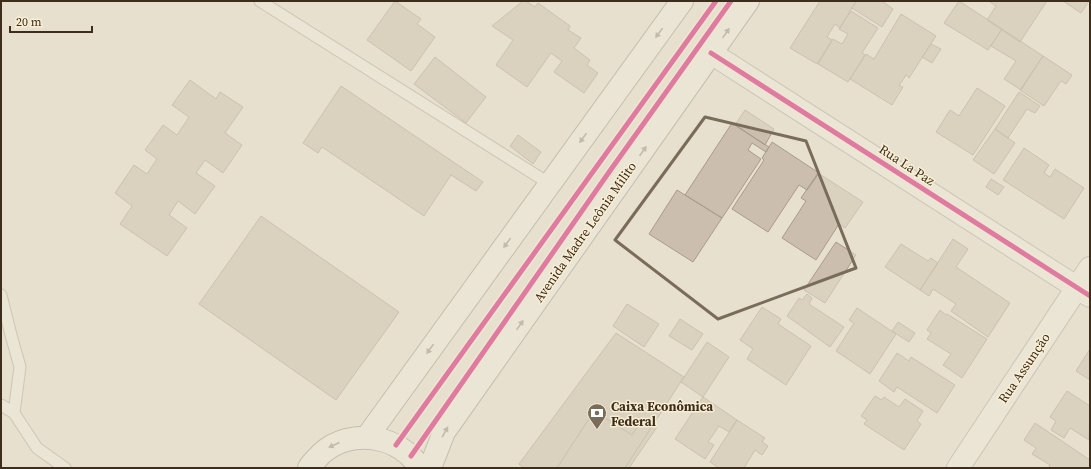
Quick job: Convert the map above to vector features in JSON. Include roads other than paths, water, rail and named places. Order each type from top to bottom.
[{"type":"main road","points":[[367,437],[682,1]]},
{"type":"main road","name":"Avenida Madre Leônia Milito","points":[[430,468],[444,432],[748,1]]},
{"type":"main road","name":"Rua La Paz","points":[[711,53],[1084,292]]},
{"type":"main road","name":"Rua Assunção","points":[[958,468],[1084,292],[1090,268]]},
{"type":"main road","points":[[309,468],[312,463],[327,449],[346,440],[367,437],[386,440],[403,449],[420,468]]},
{"type":"lane","points":[[260,1],[550,184]]},
{"type":"lane","points":[[1,295],[20,367],[14,413]]},
{"type":"lane","points":[[1,405],[14,413],[37,448],[65,468]]},
{"type":"place","name":"Caixa Econômica Federal","points":[[597,430]]}]
